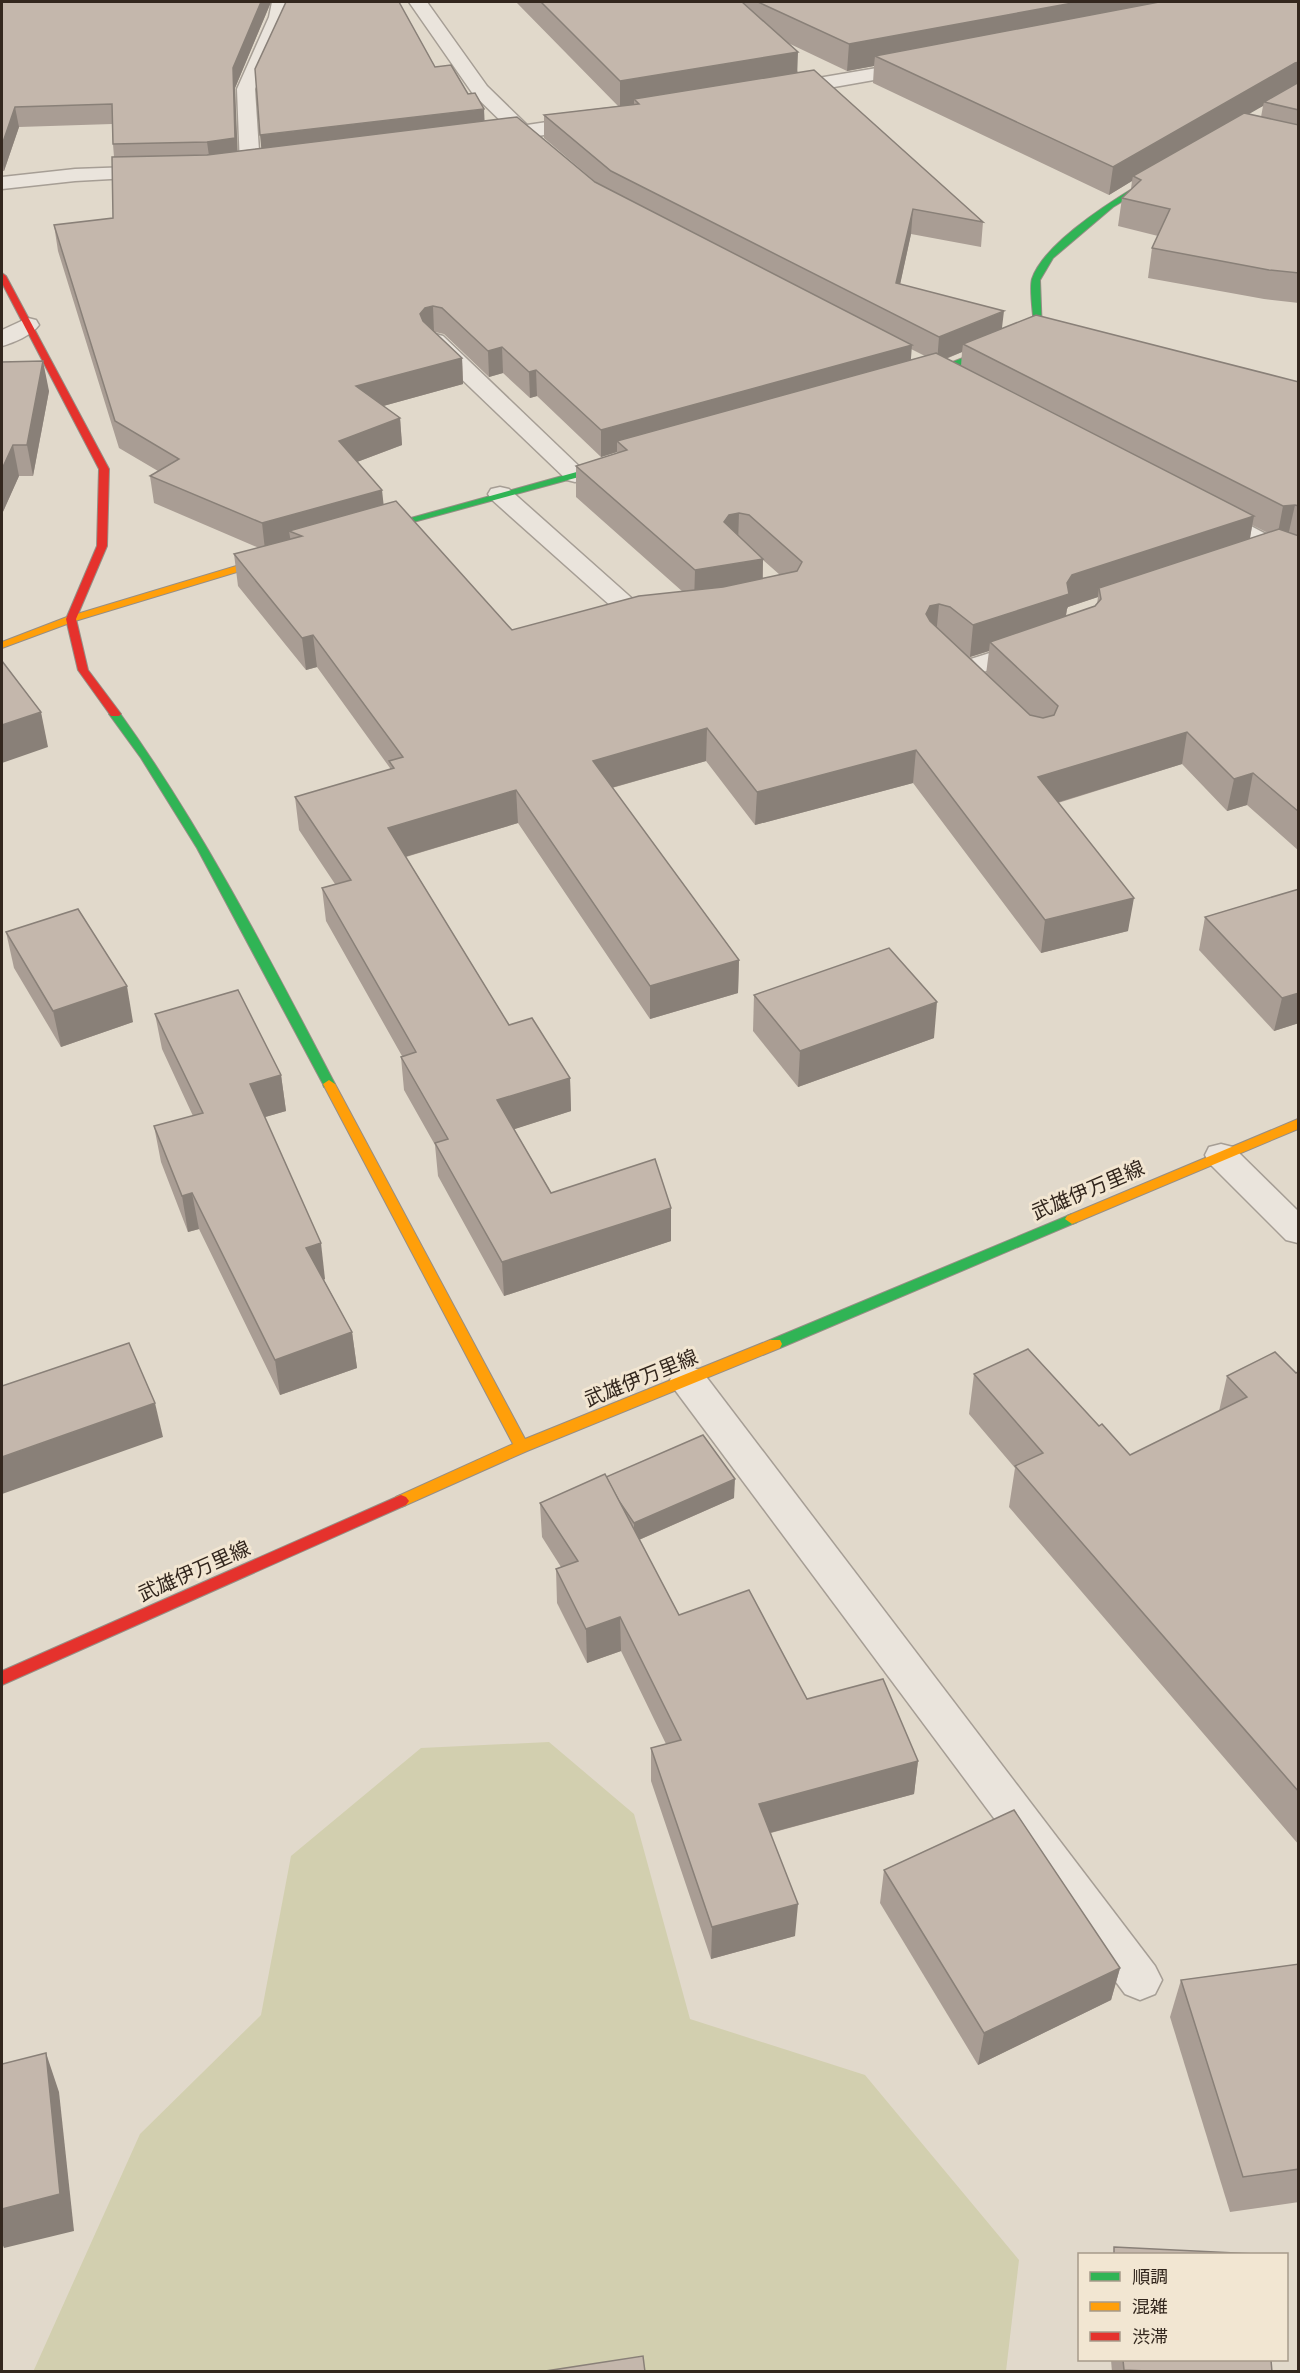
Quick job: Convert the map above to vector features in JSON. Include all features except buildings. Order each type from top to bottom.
[{"type":"street","points":[[272,163],[240,167],[246,88],[278,17],[281,2]]},
{"type":"street","points":[[418,2],[480,90],[522,133],[549,156]]},
{"type":"street","points":[[768,93],[930,64]]},
{"type":"street","points":[[476,139],[604,120]]},
{"type":"street","points":[[903,383],[948,379],[1039,331],[1036,280],[1049,257],[1110,205],[1178,165]]},
{"type":"street","points":[[2,183],[66,176],[177,172]]},
{"type":"street","points":[[2,276],[104,470],[102,546],[72,620],[83,670],[153,764],[191,825],[522,1447]]},
{"type":"street","points":[[2,339],[28,325]]},
{"type":"street","points":[[435,341],[575,475]]},
{"type":"street","points":[[906,357],[948,379]]},
{"type":"street","points":[[351,536],[632,459]]},
{"type":"street","points":[[500,494],[639,618],[687,613]]},
{"type":"street","points":[[1191,505],[1287,545],[1299,561]]},
{"type":"street","points":[[1243,560],[1287,545]]},
{"type":"street","points":[[2,645],[72,620],[293,552]]},
{"type":"street","points":[[988,693],[955,661],[1049,642]]},
{"type":"street","name":"武雄伊万里線","points":[[2,1678],[522,1447],[688,1380],[1299,1124]]},
{"type":"street","points":[[1221,1155],[1299,1231]]},
{"type":"street","points":[[688,1380],[1140,1980]]},
{"type":"shaded area","points":[[549,1742],[634,1814],[690,2019],[865,2075],[1019,2260],[1006,2371],[33,2372],[140,2134],[261,2015],[291,1856],[421,1748]]},
{"type":"traffic: fast","points":[[915,380],[1039,331],[1036,280],[1049,257],[1110,205],[1162,175]]},
{"type":"traffic: fast","points":[[369,531],[620,463]]},
{"type":"traffic: fast","points":[[115,714],[146,757],[203,848],[329,1084]]},
{"type":"traffic: fast","points":[[775,1344],[1072,1219]]},
{"type":"traffic: slow","points":[[2,645],[71,619],[279,556]]},
{"type":"traffic: slow","points":[[329,1084],[522,1447]]},
{"type":"traffic: slow","points":[[1072,1219],[1298,1124]]},
{"type":"traffic: slow","points":[[401,1501],[522,1447],[775,1344]]},
{"type":"traffic: jam","points":[[2,276],[104,469],[102,546],[71,619],[83,670],[115,714]]},
{"type":"traffic: jam","points":[[2,1678],[401,1501]]}]
